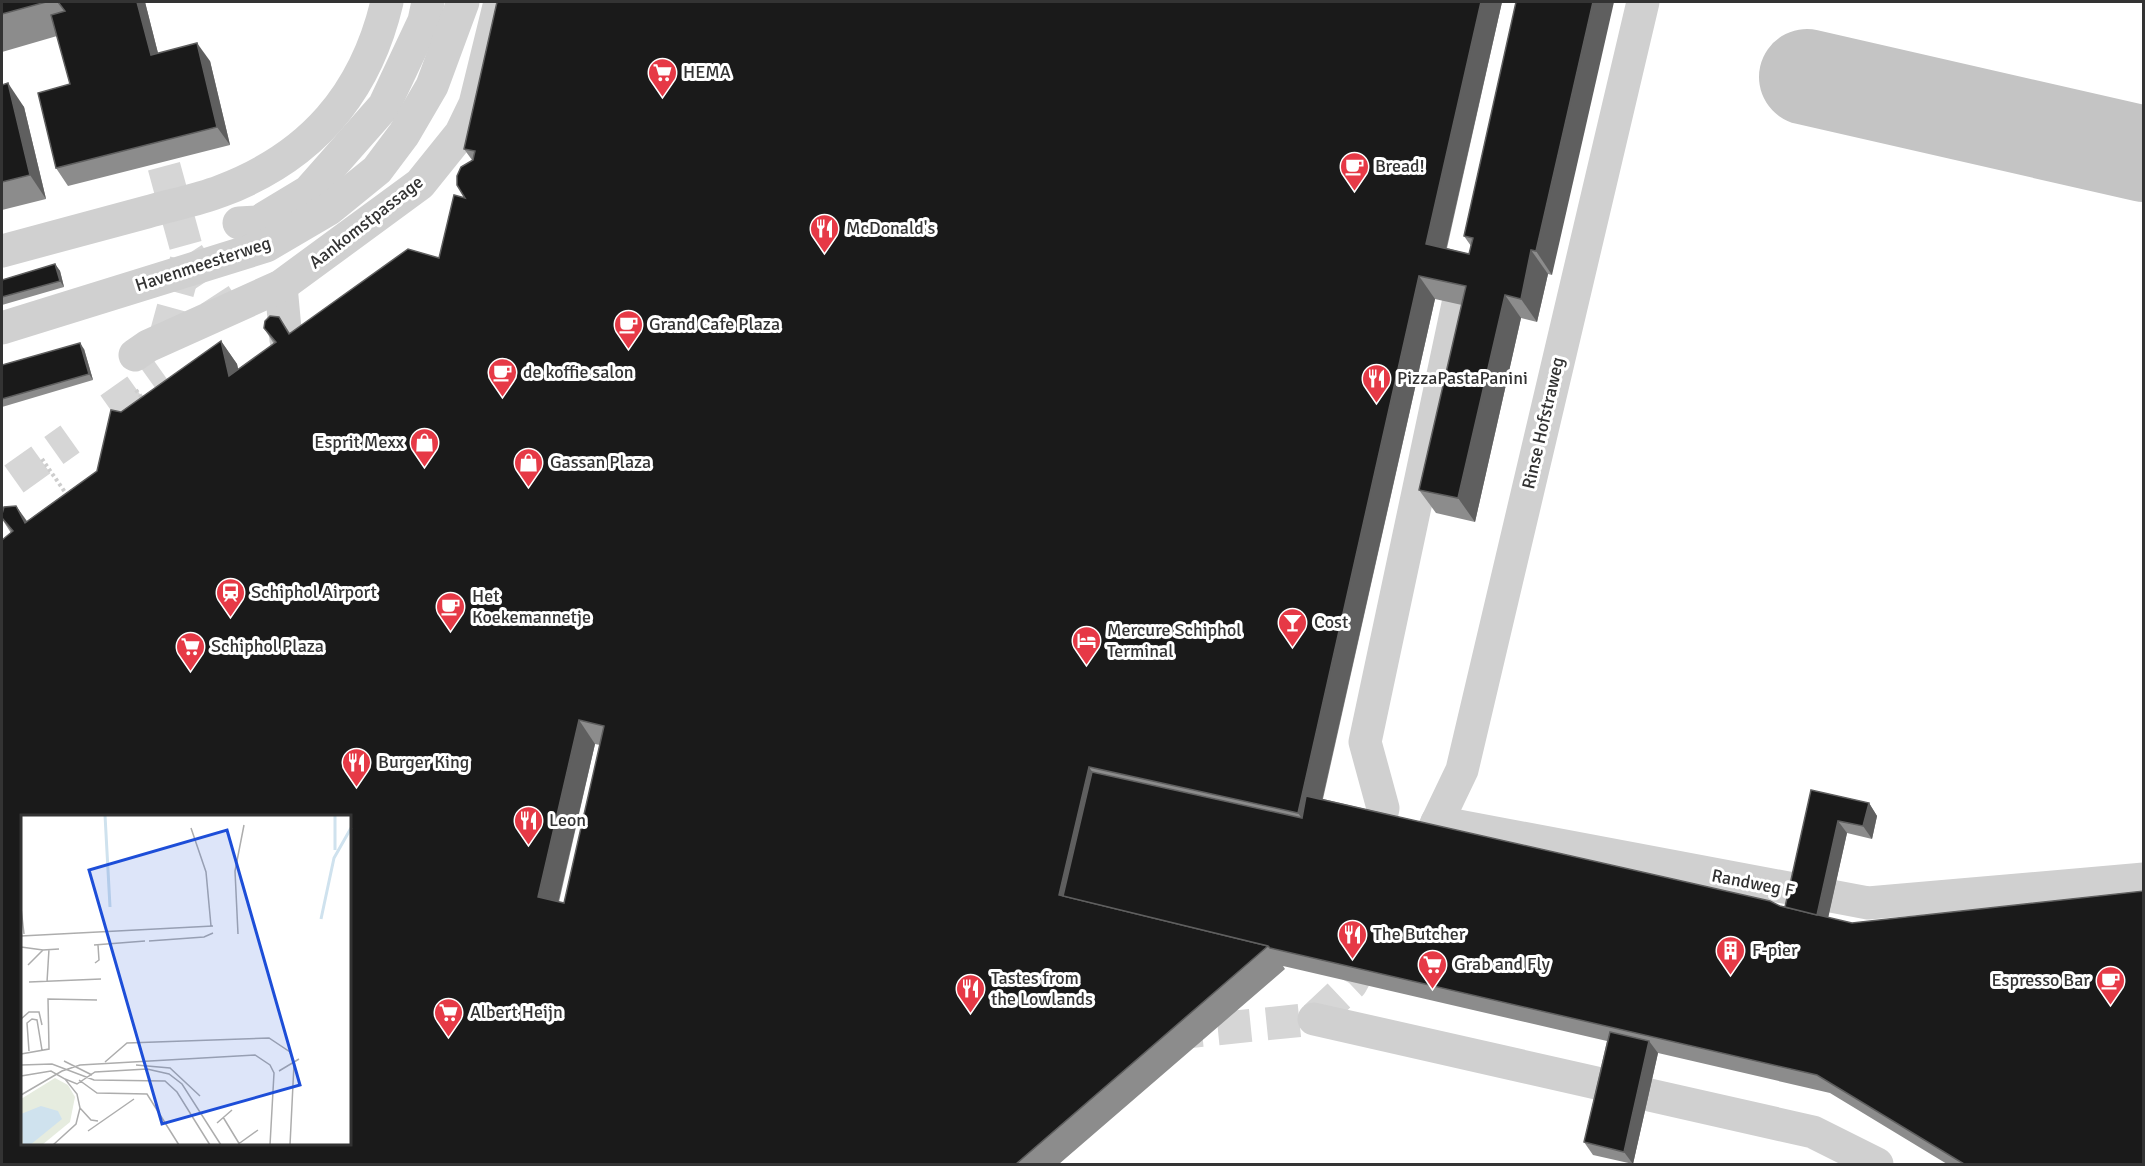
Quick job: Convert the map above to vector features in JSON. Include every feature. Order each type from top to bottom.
[{"type":"street","points":[[2,251],[219,192],[277,164],[305,145],[330,120],[348,96],[379,34],[387,2]]},
{"type":"street","points":[[239,223],[258,222],[309,191],[384,106],[424,21],[428,2]]},
{"type":"street","name":"Havenmeesterweg","points":[[2,328],[266,246],[329,209],[377,170],[404,134],[432,86],[463,2]]},
{"type":"street","name":"Aankomstpassage","points":[[135,355],[148,346],[281,286],[420,184],[449,173],[461,133],[475,104],[500,2]]},
{"type":"street","name":"Rinse Hofstraweg","points":[[1433,831],[1462,770],[1643,2]]},
{"type":"street","points":[[281,286],[286,340]]},
{"type":"street","points":[[1379,828],[1383,808],[1365,742],[1458,304]]},
{"type":"street","name":"Randweg F","points":[[1433,831],[1868,903],[2144,879]]},
{"type":"street","points":[[1314,1019],[1813,1132],[1877,1164]]},
{"type":"path","points":[[136,390],[150,410]]},
{"type":"path","points":[[42,459],[69,497]]},
{"type":"building","points":[[2,2],[46,2],[2,14]]},
{"type":"building","points":[[58,2],[137,2],[151,55],[197,43],[217,127],[56,168],[38,93],[70,84],[51,15],[65,11]]},
{"type":"building","points":[[497,2],[1481,2],[1426,244],[1469,254],[1473,238],[1464,236],[1516,2],[1593,2],[1536,251],[1531,250],[1521,299],[1505,295],[1458,498],[1419,490],[1466,286],[1419,276],[1298,813],[1089,767],[1059,895],[1268,946],[1016,1164],[2,1164],[2,540],[13,531],[2,518],[4,507],[16,506],[25,523],[97,471],[111,410],[121,412],[221,341],[229,376],[276,342],[264,328],[265,321],[270,316],[279,317],[289,334],[408,249],[439,258],[454,195],[465,198],[457,185],[457,176],[461,167],[473,160],[475,151],[464,149]],"holes":[[[579,720],[604,726],[564,903],[538,897]]]},
{"type":"building","points":[[8,83],[30,175],[2,182],[2,85]]},
{"type":"building","points":[[55,264],[60,281],[2,297],[2,280]]},
{"type":"building","points":[[80,343],[89,374],[2,399],[2,365]]},
{"type":"building","name":"F-pier","points":[[1092,772],[1302,818],[1306,796],[1770,901],[1780,906],[1852,923],[2144,891],[2144,1164],[1964,1164],[1817,1075],[1270,948],[1063,896]]},
{"type":"building","points":[[1811,790],[1869,803],[1863,826],[1838,821],[1817,915],[1785,907]]},
{"type":"building","points":[[1610,1032],[1649,1041],[1624,1152],[1584,1142]]},
{"type":"taxiway","points":[[1807,77],[2144,154]]},
{"type":"tunnel","points":[[151,119],[188,254],[165,338]]},
{"type":"tunnel","points":[[188,254],[222,306]]},
{"type":"tunnel","points":[[110,409],[162,372]]},
{"type":"tunnel","points":[[14,479],[70,439]]},
{"type":"tunnel","points":[[1173,1043],[1186,1032],[1314,1019],[1351,984],[1373,944]]},
{"type":"place","name":"HEMA","points":[[662,98]]},
{"type":"place","name":"Bread!","points":[[1354,192]]},
{"type":"place","name":"McDonald's","points":[[825,254]]},
{"type":"place","name":"Grand Cafe Plaza","points":[[628,350]]},
{"type":"place","name":"de koffie salon","points":[[502,398]]},
{"type":"place","name":"PizzaPastaPanini","points":[[1376,404]]},
{"type":"place","name":"Esprit Mexx","points":[[425,468]]},
{"type":"place","name":"Gassan Plaza","points":[[529,488]]},
{"type":"place","name":"Schiphol Airport","points":[[230,618]]},
{"type":"place","name":"Het Koekemannetje","points":[[451,632]]},
{"type":"place","name":"Cost","points":[[1293,648]]},
{"type":"place","name":"Mercure Schiphol Terminal","points":[[1086,666]]},
{"type":"place","name":"Schiphol Plaza","points":[[190,672]]},
{"type":"place","name":"Burger King","points":[[357,788]]},
{"type":"place","name":"Leon","points":[[528,846]]},
{"type":"place","name":"The Butcher","points":[[1352,960]]},
{"type":"place","name":"F-pier","points":[[1731,976]]},
{"type":"place","name":"Grab and Fly","points":[[1433,990]]},
{"type":"place","name":"Espresso Bar","points":[[2111,1006]]},
{"type":"place","name":"Tastes from the Lowlands","points":[[970,1014]]},
{"type":"place","name":"Albert Heijn","points":[[449,1038]]}]
